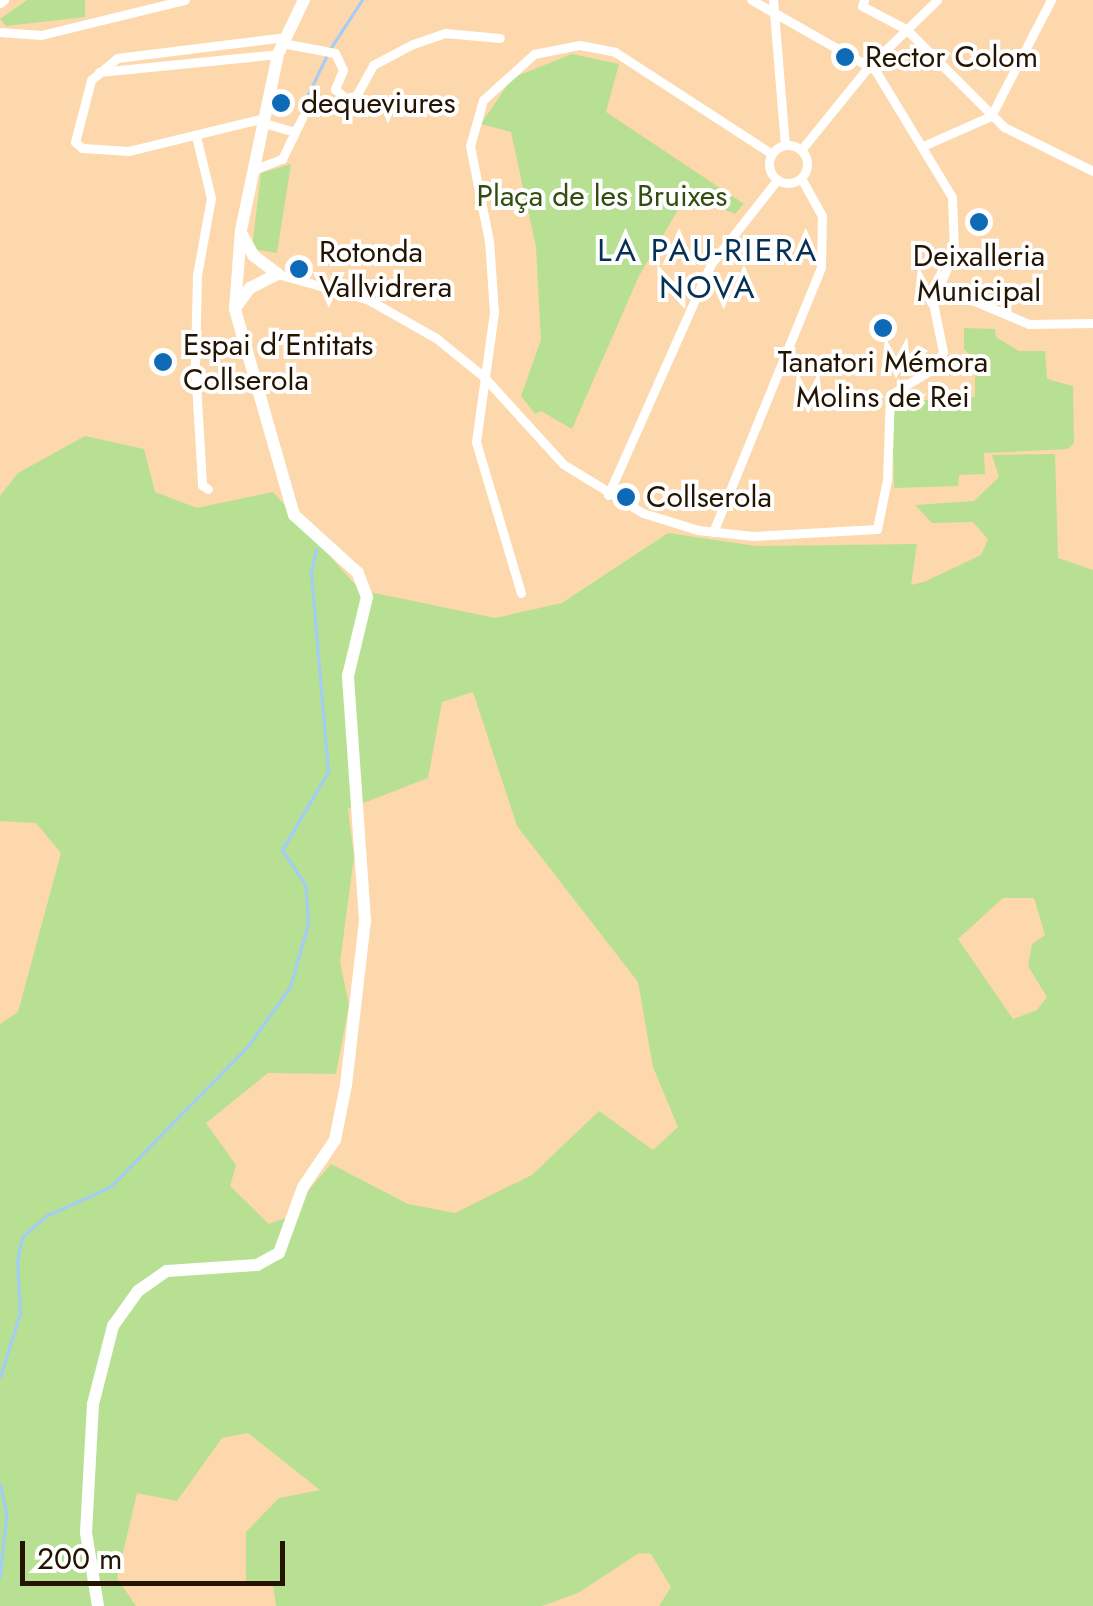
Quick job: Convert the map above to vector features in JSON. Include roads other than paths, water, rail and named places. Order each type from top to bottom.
[{"type":"main road","points":[[98,1606],[86,1533],[93,1404],[113,1326],[138,1292],[166,1271],[257,1266],[280,1253],[303,1187],[341,1122],[366,920],[350,781],[348,676],[367,598],[358,573],[298,521],[235,309],[240,230],[264,120],[282,44],[304,0]]},
{"type":"main road","points":[[240,230],[259,261],[278,274]]},
{"type":"main road","points":[[239,269],[259,261]]},
{"type":"main road","points":[[235,309],[259,282],[259,261]]},
{"type":"main road","points":[[239,269],[246,283],[278,274]]},
{"type":"street","points":[[0,32],[41,36],[147,5],[185,0]]},
{"type":"street","points":[[278,274],[388,308],[483,376],[553,455],[608,495],[658,519],[713,532],[881,527],[890,395],[934,368],[943,352],[934,297],[954,250],[956,220],[952,197],[870,66],[752,0]]},
{"type":"street","points":[[773,0],[785,146]]},
{"type":"street","points":[[864,0],[862,6],[906,29],[991,116],[1093,171]]},
{"type":"street","points":[[800,150],[870,66],[937,0]]},
{"type":"street","points":[[923,146],[991,116],[1051,0]]},
{"type":"street","points":[[294,132],[264,120],[129,151],[77,147],[97,73],[126,54],[205,44],[282,44],[323,50],[335,53],[343,70],[335,89],[345,98],[356,96],[374,65],[413,44],[445,33],[500,38]]},
{"type":"street","points":[[205,44],[206,59]]},
{"type":"street","points":[[97,73],[206,59],[282,44]]},
{"type":"street","points":[[521,594],[481,475],[475,412],[483,376],[492,276],[470,146],[484,100],[518,63],[580,45],[615,52],[772,154]]},
{"type":"street","points":[[124,67],[126,54]]},
{"type":"street","points":[[253,170],[282,158],[302,118]]},
{"type":"street","points":[[196,136],[212,198],[197,275],[195,366],[202,484],[208,490]]},
{"type":"street","points":[[772,154],[785,146],[800,150],[808,165],[801,178]]},
{"type":"street","points":[[772,154],[770,171],[777,180]]},
{"type":"street","points":[[608,495],[711,264],[777,180],[801,178]]},
{"type":"street","points":[[713,532],[821,268],[822,216],[801,178]]},
{"type":"street","points":[[934,297],[972,300],[1030,324],[1093,323]]},
{"type":"waterway","points":[[330,49],[362,0]]},
{"type":"waterway","points":[[303,105],[326,57]]},
{"type":"waterway","points":[[0,1377],[20,1313],[17,1261],[22,1237],[46,1216],[110,1187],[248,1046],[290,987],[308,924],[305,885],[282,850],[328,772],[311,572],[316,550]]},
{"type":"waterway","points":[[0,1484],[7,1514],[0,1578]]},
{"type":"place","name":"Rector Colom","points":[[845,57]]},
{"type":"place","name":"dequeviures","points":[[281,103]]},
{"type":"place","name":"Deixalleria Municipal","points":[[979,222]]},
{"type":"place","name":"Rotonda Vallvidrera","points":[[299,269]]},
{"type":"place","name":"Tanatori Mémora Molins de Rei","points":[[883,328]]},
{"type":"place","name":"Espai d’Entitats Collserola","points":[[163,362]]},
{"type":"place","name":"Collserola","points":[[626,497]]},
{"type":"district","name":"LA PAU-RIERA NOVA","points":[[708,270]]},
{"type":"park label","name":"Plaça de les Bruixes","points":[[602,196]]}]
